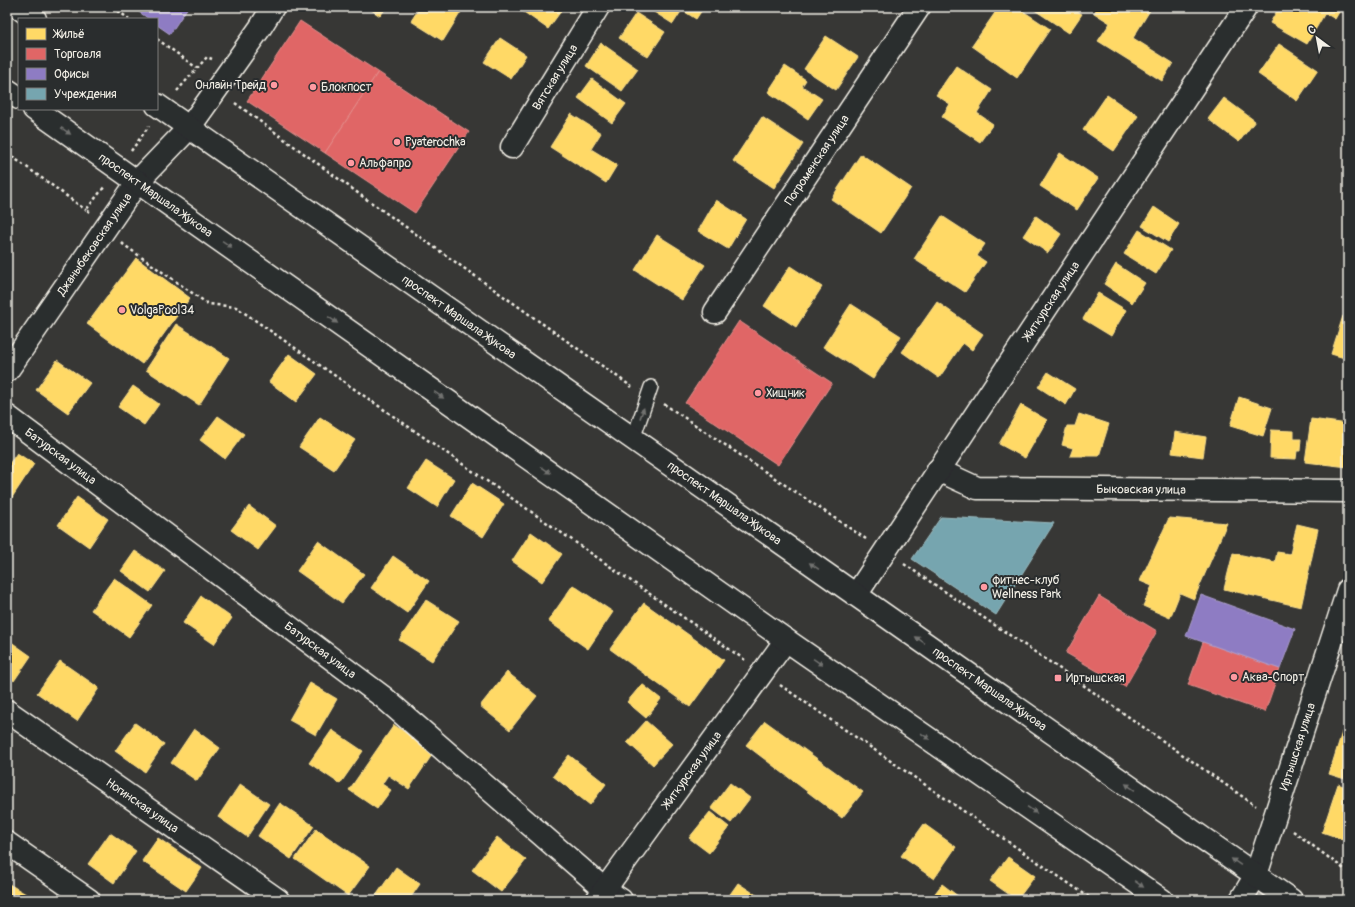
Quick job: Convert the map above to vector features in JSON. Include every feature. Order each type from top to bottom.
[{"type":"main road","points":[[18,7],[34,18]]},
{"type":"main road","name":"Джаныбековская улица","points":[[7,372],[138,182],[189,128],[273,7]]},
{"type":"main road","name":"Вятская улица","points":[[512,147],[598,7]]},
{"type":"main road","name":"Погроменская улица","points":[[715,312],[919,7]]},
{"type":"main road","name":"Житкурская улица","points":[[856,595],[1246,7]]},
{"type":"main road","points":[[7,90],[18,97]]},
{"type":"main road","name":"проспект Маршала Жукова","points":[[159,107],[1291,900]]},
{"type":"main road","name":"проспект Маршала Жукова","points":[[35,110],[786,640],[1162,900]]},
{"type":"main road","name":"Батурская улица","points":[[7,416],[383,697],[607,896]]},
{"type":"main road","name":"Быковская улица","points":[[938,470],[977,488],[1348,491]]},
{"type":"main road","name":"Иртышская улица","points":[[1241,900],[1256,875],[1348,590]]},
{"type":"main road","name":"Житкурская улица","points":[[607,896],[762,672],[786,640]]},
{"type":"main road","name":"Ногинская улица","points":[[7,712],[278,900]]},
{"type":"main road","points":[[7,843],[90,900]]},
{"type":"lane","points":[[633,439],[649,392]]},
{"type":"path","points":[[113,7],[128,18]]},
{"type":"path","points":[[158,40],[197,68]]},
{"type":"path","points":[[159,107],[208,57],[230,70]]},
{"type":"path","points":[[239,98],[235,104],[362,196],[661,401],[1059,668],[1250,802],[1274,817],[1348,872]]},
{"type":"path","points":[[86,210],[119,168],[157,110]]},
{"type":"path","points":[[7,153],[108,225],[124,245],[208,304],[236,307],[1093,900]]},
{"type":"building: Жильё","points":[[367,7],[387,7],[380,16]]},
{"type":"building: Жильё","points":[[420,7],[464,7],[443,41],[411,21]]},
{"type":"building: Жильё","points":[[523,7],[564,7],[548,29],[521,10]]},
{"type":"building: Жильё","points":[[646,7],[704,7],[696,19],[682,10],[673,24]]},
{"type":"building: Жильё","points":[[999,7],[1017,7],[1050,29],[1017,78],[972,46]]},
{"type":"building: Жильё","points":[[1030,7],[1071,7],[1082,14],[1069,33]]},
{"type":"building: Жильё","points":[[1098,7],[1152,7],[1133,38],[1173,63],[1162,81],[1098,41],[1110,23],[1094,13]]},
{"type":"building: Жильё","points":[[1279,7],[1342,7],[1335,19],[1325,13],[1307,44],[1270,23]]},
{"type":"building: Жильё","points":[[636,13],[665,32],[648,57],[619,38]]},
{"type":"building: Жильё","points":[[826,36],[858,57],[836,90],[804,69]]},
{"type":"building: Жильё","points":[[500,38],[526,55],[511,79],[484,62]]},
{"type":"building: Жильё","points":[[601,43],[638,69],[622,91],[586,66]]},
{"type":"building: Жильё","points":[[1279,44],[1318,70],[1297,101],[1258,74]]},
{"type":"building: Жильё","points":[[785,66],[806,80],[802,86],[822,99],[808,119],[768,92]]},
{"type":"building: Жильё","points":[[956,66],[992,90],[977,113],[993,124],[980,142],[942,117],[950,104],[936,95]]},
{"type":"building: Жильё","points":[[592,79],[626,104],[612,123],[578,98]]},
{"type":"building: Жильё","points":[[1107,95],[1138,116],[1114,151],[1083,130]]},
{"type":"building: Жильё","points":[[1224,98],[1255,121],[1239,142],[1208,119]]},
{"type":"building: Жильё","points":[[571,114],[601,133],[591,149],[617,165],[606,183],[550,147]]},
{"type":"building: Жильё","points":[[762,117],[803,144],[774,188],[733,161]]},
{"type":"building: Жильё","points":[[1060,153],[1098,178],[1077,210],[1040,186]]},
{"type":"building: Жильё","points":[[861,154],[911,188],[881,233],[831,199]]},
{"type":"building: Жильё","points":[[716,200],[746,219],[728,249],[698,231]]},
{"type":"building: Жильё","points":[[1154,207],[1179,224],[1168,242],[1142,226]]},
{"type":"building: Жильё","points":[[942,216],[985,244],[977,256],[986,262],[965,292],[914,259]]},
{"type":"building: Жильё","points":[[1036,216],[1061,234],[1048,253],[1023,236]]},
{"type":"building: Жильё","points":[[1139,230],[1171,250],[1156,274],[1124,254]]},
{"type":"building: Жильё","points":[[657,235],[705,265],[682,300],[635,270]]},
{"type":"building: Жильё","points":[[136,258],[190,298],[142,364],[87,324]]},
{"type":"building: Жильё","points":[[1116,264],[1145,283],[1132,303],[1104,284]]},
{"type":"building: Жильё","points":[[790,266],[822,287],[796,327],[764,306]]},
{"type":"building: Жильё","points":[[1098,293],[1126,310],[1111,336],[1083,319]]},
{"type":"building: Жильё","points":[[937,302],[983,334],[972,350],[963,343],[939,378],[902,352]]},
{"type":"building: Жильё","points":[[851,304],[901,336],[873,379],[823,347]]},
{"type":"building: Жильё","points":[[1343,316],[1348,317],[1348,359],[1331,354]]},
{"type":"building: Жильё","points":[[176,324],[229,358],[199,405],[146,370]]},
{"type":"building: Жильё","points":[[289,354],[317,374],[296,402],[269,382]]},
{"type":"building: Жильё","points":[[57,360],[90,383],[68,413],[36,390]]},
{"type":"building: Жильё","points":[[1048,372],[1075,389],[1066,405],[1038,387]]},
{"type":"building: Жильё","points":[[133,386],[159,404],[144,425],[118,407]]},
{"type":"building: Жильё","points":[[1239,397],[1272,408],[1263,436],[1230,426]]},
{"type":"building: Жильё","points":[[1021,405],[1047,420],[1025,458],[999,444]]},
{"type":"building: Жильё","points":[[1079,414],[1109,424],[1099,456],[1070,456],[1073,448],[1062,445],[1067,426],[1075,426]]},
{"type":"building: Жильё","points":[[218,416],[244,434],[225,459],[200,440]]},
{"type":"building: Жильё","points":[[320,417],[355,440],[334,470],[299,447]]},
{"type":"building: Жильё","points":[[1311,419],[1348,424],[1348,467],[1305,462]]},
{"type":"building: Жильё","points":[[1271,430],[1294,431],[1294,439],[1301,439],[1300,451],[1297,451],[1296,459],[1270,458]]},
{"type":"building: Жильё","points":[[1175,432],[1206,437],[1203,457],[1172,453]]},
{"type":"building: Жильё","points":[[17,453],[34,464],[11,499],[7,496],[7,467]]},
{"type":"building: Жильё","points":[[426,461],[454,479],[437,507],[408,488]]},
{"type":"building: Жильё","points":[[472,483],[504,504],[483,537],[451,516]]},
{"type":"building: Жильё","points":[[77,497],[108,519],[89,547],[58,525]]},
{"type":"building: Жильё","points":[[249,506],[276,526],[258,550],[231,530]]},
{"type":"building: Жильё","points":[[1169,518],[1227,523],[1194,599],[1180,593],[1170,618],[1143,606],[1152,586],[1140,581]]},
{"type":"building: Жильё","points":[[1297,524],[1318,529],[1301,607],[1224,589],[1233,553],[1275,562],[1277,552],[1290,554]]},
{"type":"building: Жильё","points":[[531,532],[562,554],[542,582],[512,561]]},
{"type":"building: Жильё","points":[[318,541],[364,574],[342,603],[297,571]]},
{"type":"building: Жильё","points":[[135,551],[165,571],[150,592],[121,571]]},
{"type":"building: Жильё","points":[[393,556],[429,581],[407,613],[371,588]]},
{"type":"building: Жильё","points":[[114,578],[152,605],[129,637],[91,610]]},
{"type":"building: Жильё","points":[[573,585],[613,612],[588,649],[548,621]]},
{"type":"building: Жильё","points":[[201,596],[232,618],[214,644],[183,623]]},
{"type":"building: Жильё","points":[[426,600],[459,621],[432,661],[399,640]]},
{"type":"building: Жильё","points":[[644,603],[724,660],[690,707],[610,649]]},
{"type":"building: Жильё","points":[[7,639],[31,656],[14,681],[7,675]]},
{"type":"building: Жильё","points":[[60,661],[99,688],[77,721],[37,693]]},
{"type":"building: Жильё","points":[[507,672],[537,696],[510,730],[480,706]]},
{"type":"building: Жильё","points":[[310,683],[337,699],[316,735],[289,720]]},
{"type":"building: Жильё","points":[[642,684],[661,699],[646,718],[627,702]]},
{"type":"building: Жильё","points":[[646,721],[672,744],[653,765],[627,742]]},
{"type":"building: Жильё","points":[[765,721],[863,792],[842,818],[746,745]]},
{"type":"building: Жильё","points":[[135,723],[164,744],[145,772],[115,751]]},
{"type":"building: Жильё","points":[[394,725],[434,752],[409,789],[388,775],[382,784],[391,790],[377,809],[349,790]]},
{"type":"building: Жильё","points":[[194,729],[220,748],[197,781],[171,763]]},
{"type":"building: Жильё","points":[[1343,729],[1348,731],[1348,780],[1329,774]]},
{"type":"building: Жильё","points":[[332,730],[363,751],[340,784],[309,763]]},
{"type":"building: Жильё","points":[[569,755],[606,784],[590,805],[553,776]]},
{"type":"building: Жильё","points":[[730,783],[750,798],[731,823],[711,808]]},
{"type":"building: Жильё","points":[[240,784],[269,804],[247,837],[218,817]]},
{"type":"building: Жильё","points":[[1338,784],[1348,788],[1348,841],[1322,832]]},
{"type":"building: Жильё","points":[[280,803],[314,826],[291,859],[258,836]]},
{"type":"building: Жильё","points":[[710,812],[729,827],[709,853],[689,838]]},
{"type":"building: Жильё","points":[[924,824],[956,847],[934,879],[901,856]]},
{"type":"building: Жильё","points":[[316,829],[370,866],[348,896],[295,859]]},
{"type":"building: Жильё","points":[[110,833],[136,851],[114,883],[88,864]]},
{"type":"building: Жильё","points":[[497,837],[526,860],[501,892],[472,870]]},
{"type":"building: Жильё","points":[[158,838],[202,868],[186,891],[142,861]]},
{"type":"building: Жильё","points":[[1008,857],[1035,876],[1017,900],[990,881]]},
{"type":"building: Жильё","points":[[396,867],[420,884],[409,900],[373,900]]},
{"type":"building: Жильё","points":[[738,883],[764,900],[726,900]]},
{"type":"building: Жильё","points":[[9,884],[36,900],[7,900],[7,887]]},
{"type":"building: Жильё","points":[[942,884],[963,900],[930,900]]},
{"type":"building: Торговля","name":"Блокпост","points":[[300,21],[378,72],[325,153],[247,101]]},
{"type":"building: Торговля","name":"Pyaterochka","points":[[378,72],[469,132],[415,213],[325,153]]},
{"type":"building: Торговля","name":"Хищник","points":[[739,321],[832,383],[778,465],[685,403]]},
{"type":"building: Торговля","points":[[1099,596],[1157,631],[1125,687],[1066,653]]},
{"type":"building: Торговля","name":"Аква-Спорт","points":[[1203,642],[1280,669],[1265,712],[1188,685]]},
{"type":"building: Офисы","points":[[132,7],[188,7],[170,34],[158,26],[158,18],[148,18]]},
{"type":"building: Офисы","points":[[1201,595],[1295,629],[1280,669],[1186,636]]},
{"type":"building: Учреждения","name":"фитнес-клуб Wellness Park","points":[[941,517],[1054,523],[996,615],[912,559]]},
{"type":"place","name":"Онлайн Трейд","points":[[274,85]]},
{"type":"place","name":"Блокпост","points":[[313,87]]},
{"type":"place","name":"Pyaterochka","points":[[397,142]]},
{"type":"place","name":"Альфапро","points":[[351,163]]},
{"type":"place","name":"VolgaPool34","points":[[122,310]]},
{"type":"place","name":"Хищник","points":[[758,393]]},
{"type":"place","name":"фитнес-клуб Wellness Park","points":[[984,587]]},
{"type":"place","name":"Аква-Спорт","points":[[1234,677]]},
{"type":"place","name":"Иртышская","points":[[1058,678]]}]
